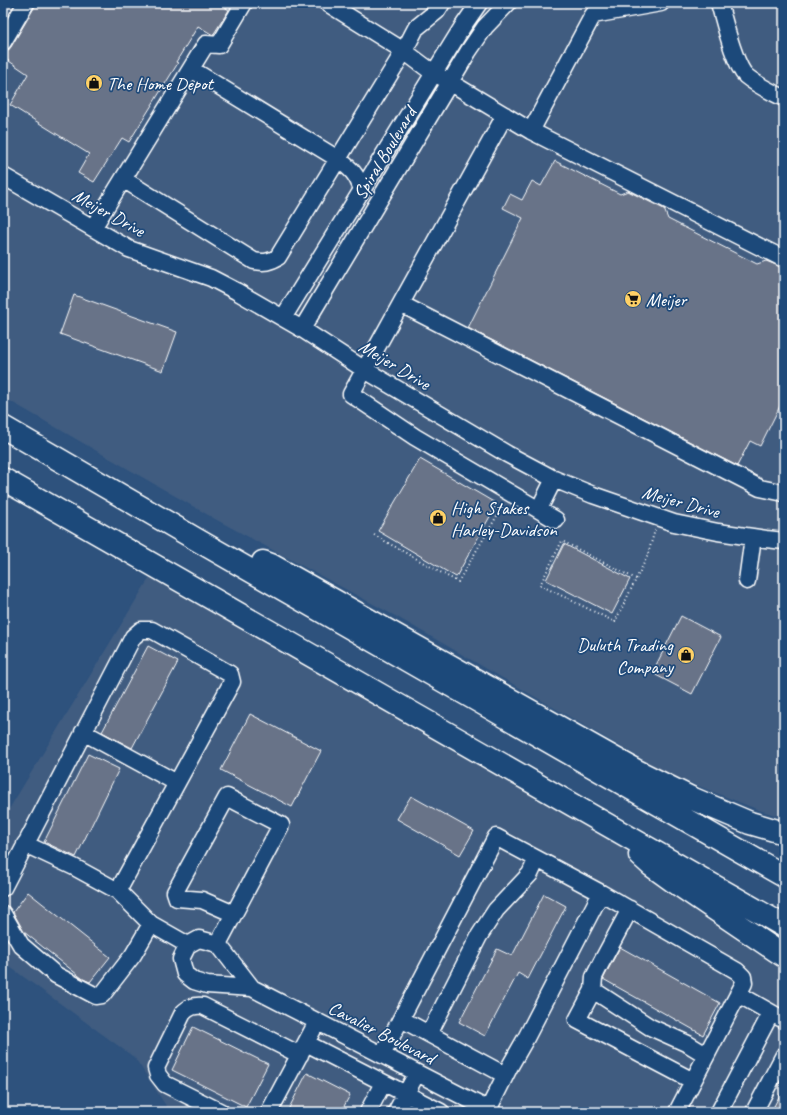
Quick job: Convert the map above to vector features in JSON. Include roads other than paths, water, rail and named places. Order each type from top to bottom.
[{"type":"highway","points":[[3,427],[784,876]]},
{"type":"highway","points":[[3,479],[605,822],[784,926]]},
{"type":"highway","points":[[199,541],[271,565],[635,770],[691,798],[750,823],[784,833]]},
{"type":"highway","points":[[605,822],[651,865],[784,956]]},
{"type":"street","points":[[3,42],[26,3]]},
{"type":"street","points":[[93,228],[206,44],[220,45],[244,3]]},
{"type":"street","points":[[327,3],[404,51],[434,72],[531,131],[784,259]]},
{"type":"street","points":[[123,179],[254,261],[264,263],[272,261],[278,257],[404,51],[416,28],[437,11],[442,3]]},
{"type":"street","name":"Spiral Boulevard","points":[[283,318],[434,72],[479,3]]},
{"type":"street","name":"Spiral Boulevard","points":[[302,329],[468,52],[485,28],[508,3]]},
{"type":"street","points":[[531,131],[590,9],[661,3]]},
{"type":"street","points":[[719,3],[735,56],[745,75],[784,98]]},
{"type":"street","points":[[191,68],[338,159],[352,170],[359,180],[362,190]]},
{"type":"street","points":[[505,115],[351,394],[410,434],[511,492],[524,502],[539,509],[556,520]]},
{"type":"street","points":[[352,170],[364,172],[374,170]]},
{"type":"street","name":"Meijer Drive","points":[[3,176],[129,249],[211,278],[236,291],[302,329],[365,370],[507,454],[554,479],[599,498],[674,523],[784,541]]},
{"type":"street","points":[[401,304],[760,488],[784,493]]},
{"type":"street","points":[[539,509],[554,479]]},
{"type":"street","points":[[747,581],[754,537]]},
{"type":"street","points":[[3,888],[133,637],[141,630],[152,630],[230,674],[232,682],[118,891]]},
{"type":"street","points":[[83,732],[177,783]]},
{"type":"street","points":[[25,844],[74,867],[118,891],[151,924],[188,945],[199,939],[218,944],[234,914],[281,825],[227,797],[175,892],[177,898],[202,900],[234,914]]},
{"type":"street","points":[[382,1055],[496,837],[602,893],[737,971],[743,977],[744,983],[677,1112]]},
{"type":"street","points":[[429,1034],[479,936],[496,910],[530,874],[537,859]]},
{"type":"street","points":[[490,1111],[505,1075],[602,893]]},
{"type":"street","points":[[630,910],[594,977],[593,990],[577,1020],[693,1081]]},
{"type":"street","points":[[3,914],[21,945],[56,975],[96,996],[102,996],[133,955],[151,924]]},
{"type":"street","name":"Cavalier Boulevard","points":[[218,944],[252,988]]},
{"type":"street","name":"Cavalier Boulevard","points":[[188,945],[181,959],[185,974],[194,981],[207,985],[252,988],[490,1111]]},
{"type":"street","points":[[593,990],[650,1027],[688,1044],[706,1055]]},
{"type":"street","points":[[719,1112],[778,1016],[738,994]]},
{"type":"street","points":[[221,1112],[165,1084],[158,1075],[156,1068],[183,1013],[187,1009],[197,1005],[203,1006],[383,1083],[441,1112]]},
{"type":"street","points":[[401,1019],[505,1075]]},
{"type":"street","points":[[269,1112],[317,1022]]},
{"type":"street","points":[[754,1112],[784,1055]]},
{"type":"street","points":[[396,1112],[417,1073]]},
{"type":"street","points":[[368,1112],[383,1083]]},
{"type":"place","name":"The Home Depot","points":[[94,83]]},
{"type":"place","name":"Meijer","points":[[633,299]]},
{"type":"place","name":"High Stakes Harley-Davidson","points":[[438,518]]},
{"type":"place","name":"Duluth Trading Company","points":[[686,655]]}]
